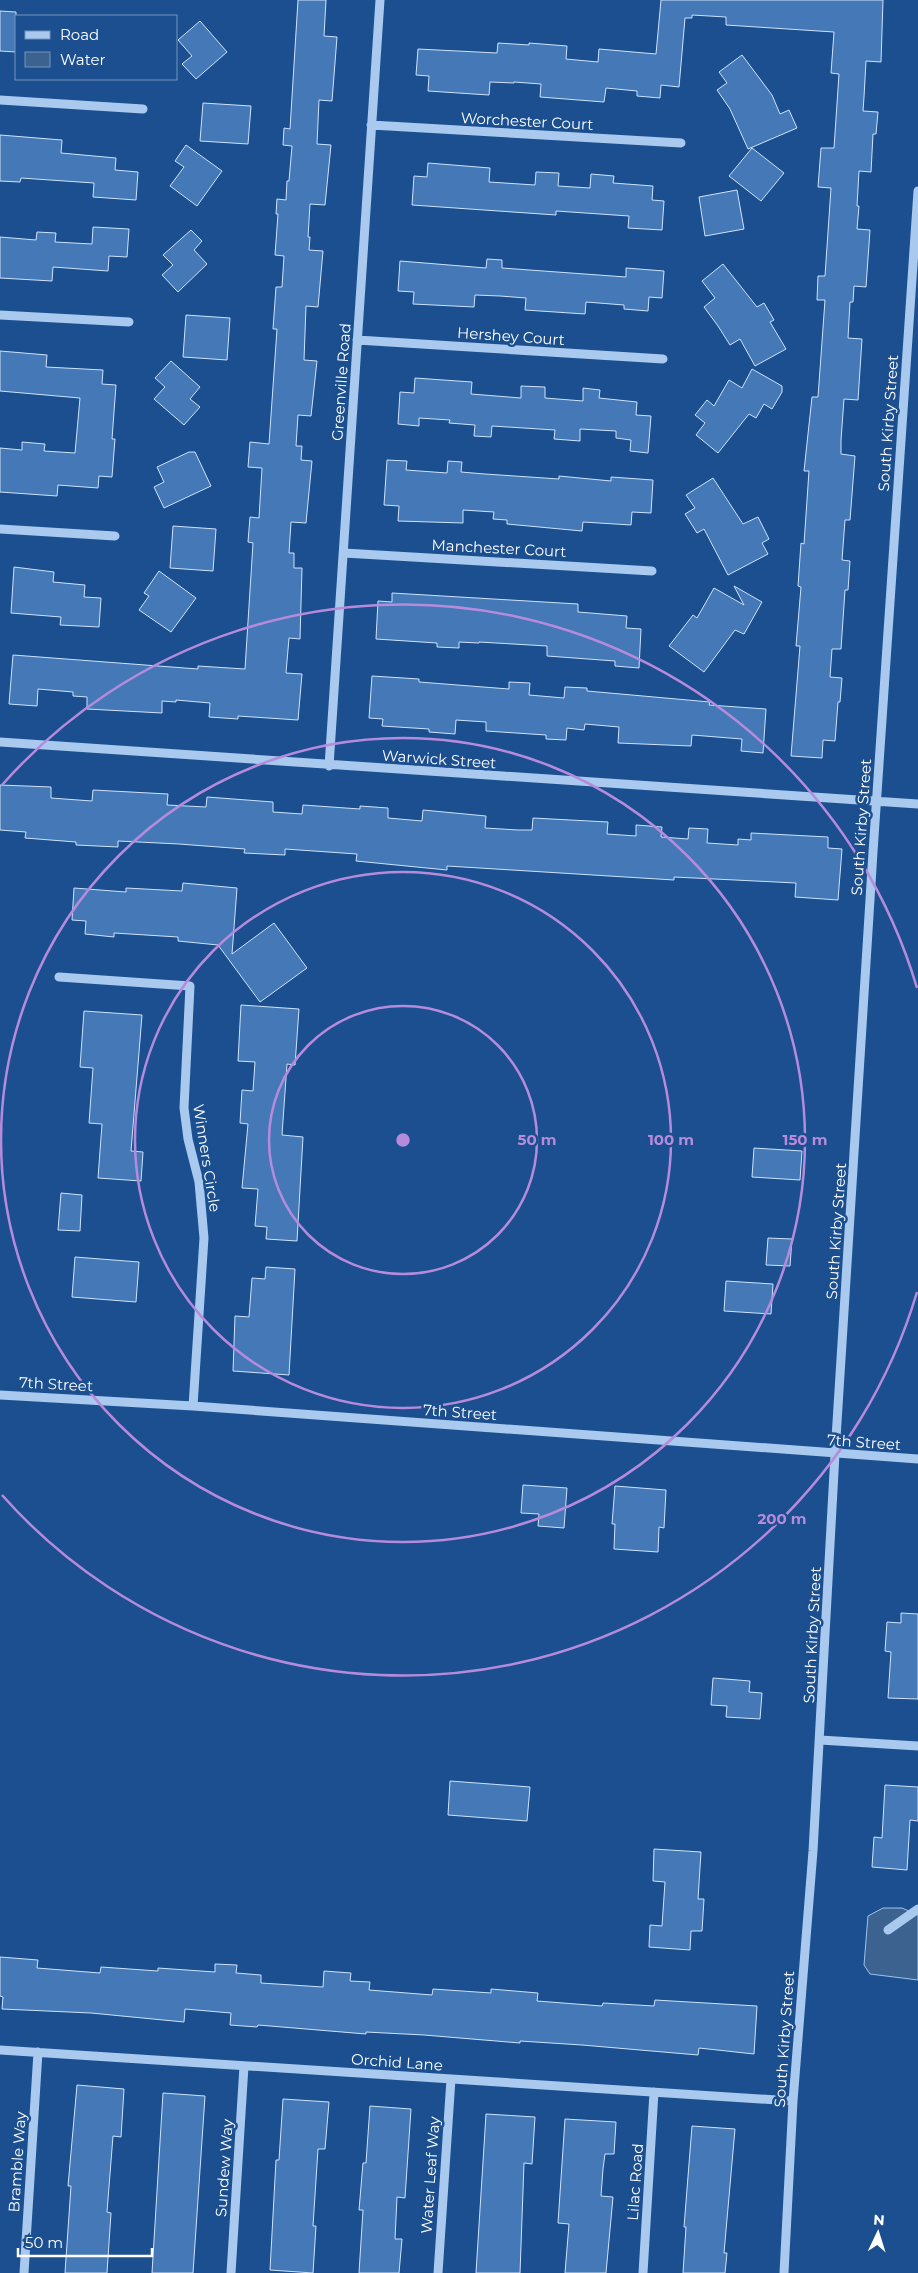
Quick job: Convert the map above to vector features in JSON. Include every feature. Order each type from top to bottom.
[{"type":"street","name":"Greenville Road","points":[[329,766],[380,0]]},
{"type":"street","points":[[0,100],[143,109]]},
{"type":"street","name":"Worchester Court","points":[[371,125],[681,143]]},
{"type":"street","name":"South Kirby Street","points":[[784,2273],[793,2101],[820,1740],[835,1454],[876,802],[918,191]]},
{"type":"street","points":[[0,315],[130,322]]},
{"type":"street","name":"Hershey Court","points":[[357,340],[663,359]]},
{"type":"street","points":[[0,529],[115,536]]},
{"type":"street","name":"Manchester Court","points":[[344,553],[652,571]]},
{"type":"street","name":"Warwick Street","points":[[0,742],[329,766],[918,804]]},
{"type":"street","name":"Winners Circle","points":[[59,977],[190,986],[184,1108],[188,1139],[200,1182],[204,1238],[193,1406]]},
{"type":"street","name":"7th Street","points":[[0,1395],[193,1406],[918,1459]]},
{"type":"street","points":[[820,1740],[918,1746]]},
{"type":"street","points":[[888,1930],[918,1909]]},
{"type":"street","name":"Orchid Lane","points":[[0,2050],[793,2101]]},
{"type":"street","name":"Bramble Way","points":[[24,2273],[38,2052]]},
{"type":"street","name":"Sundew Way","points":[[231,2273],[244,2066]]},
{"type":"street","name":"Water Leaf Way","points":[[438,2273],[450,2079]]},
{"type":"street","name":"Lilac Road","points":[[643,2273],[654,2092]]},
{"type":"water","points":[[883,1908],[902,1908],[918,1915],[918,1980],[870,1974],[864,1965],[868,1916]]},
{"type":"building","points":[[298,0],[326,0],[324,36],[337,37],[332,101],[319,100],[317,144],[331,145],[325,205],[310,204],[308,237],[310,237],[309,250],[323,251],[318,307],[306,306],[304,360],[317,361],[311,416],[298,415],[296,446],[302,446],[301,460],[312,461],[306,523],[291,522],[289,553],[294,553],[294,568],[302,568],[300,639],[289,638],[286,673],[302,674],[298,720],[238,716],[238,719],[209,717],[210,703],[176,700],[176,702],[162,701],[162,713],[87,709],[87,697],[73,696],[73,692],[38,689],[37,706],[9,704],[13,655],[198,669],[198,666],[245,669],[253,543],[248,542],[250,517],[259,518],[262,468],[248,467],[250,442],[269,444],[277,329],[273,329],[276,287],[282,287],[284,256],[275,255],[278,214],[276,214],[277,199],[286,200],[287,181],[289,181],[292,146],[283,145],[284,128],[290,129]]},
{"type":"building","points":[[661,0],[883,0],[881,62],[866,61],[863,111],[878,112],[876,134],[873,134],[871,172],[859,171],[857,229],[870,230],[866,287],[854,286],[853,302],[850,302],[848,338],[862,339],[858,400],[844,399],[841,440],[841,454],[855,456],[850,520],[845,520],[842,560],[850,561],[848,590],[845,590],[841,649],[832,649],[830,677],[842,678],[835,741],[823,740],[822,758],[791,756],[800,646],[796,646],[801,587],[798,586],[801,543],[804,544],[809,471],[804,471],[812,397],[818,397],[825,300],[817,300],[818,276],[825,276],[831,188],[818,187],[821,148],[834,148],[839,74],[831,73],[834,32],[726,25],[726,17],[692,15],[692,18],[685,18],[679,87],[661,85],[660,98],[637,96],[637,91],[606,88],[604,102],[540,97],[541,84],[514,82],[490,82],[489,95],[428,91],[429,76],[416,75],[418,49],[497,53],[498,43],[529,45],[529,43],[567,46],[566,59],[598,62],[599,49],[656,54]]},
{"type":"building","points":[[0,11],[16,12],[15,52],[0,51]]},
{"type":"building","points":[[200,21],[227,52],[196,79],[182,64],[192,56],[178,40]]},
{"type":"building","points":[[742,55],[772,95],[780,114],[789,110],[797,128],[748,149],[730,109],[717,90],[727,83],[719,72]]},
{"type":"building","points":[[203,103],[251,106],[248,144],[200,141]]},
{"type":"building","points":[[0,135],[62,140],[61,153],[116,158],[115,170],[138,172],[136,200],[93,197],[94,183],[21,178],[20,182],[0,181]]},
{"type":"building","points":[[186,145],[222,171],[197,206],[170,186],[184,167],[175,161]]},
{"type":"building","points":[[752,148],[784,173],[761,201],[729,176]]},
{"type":"building","points":[[428,163],[490,168],[489,182],[535,185],[536,172],[559,173],[558,186],[590,188],[591,174],[614,176],[613,183],[653,186],[652,200],[664,201],[662,230],[628,228],[629,216],[556,211],[556,215],[412,205],[414,176],[427,177]]},
{"type":"building","points":[[737,190],[744,229],[705,236],[699,197]]},
{"type":"building","points":[[93,227],[129,229],[127,257],[109,256],[108,271],[53,267],[52,281],[0,278],[0,237],[36,240],[37,232],[56,233],[55,242],[92,244]]},
{"type":"building","points":[[191,230],[202,241],[194,250],[207,264],[178,292],[162,275],[173,265],[163,255]]},
{"type":"building","points":[[487,259],[502,260],[502,268],[626,277],[626,268],[664,271],[662,298],[649,297],[648,311],[624,309],[624,305],[586,302],[585,314],[525,310],[526,298],[500,296],[475,295],[474,307],[413,304],[414,292],[398,291],[400,261],[486,268]]},
{"type":"building","points":[[723,264],[757,307],[764,303],[774,320],[770,322],[786,349],[755,366],[740,339],[730,345],[704,307],[715,298],[702,281]]},
{"type":"building","points":[[186,315],[230,318],[227,360],[183,357]]},
{"type":"building","points":[[0,351],[47,355],[46,367],[103,370],[102,384],[116,385],[112,439],[115,439],[112,477],[99,476],[98,488],[58,485],[57,496],[0,492],[0,448],[22,450],[22,442],[45,444],[44,451],[75,453],[80,398],[0,391]]},
{"type":"building","points":[[171,361],[200,387],[190,399],[200,407],[184,425],[154,399],[165,387],[155,378]]},
{"type":"building","points":[[752,369],[782,386],[782,392],[772,409],[764,404],[756,418],[749,414],[718,453],[696,435],[705,423],[695,415],[707,400],[714,406],[729,380],[742,388]]},
{"type":"building","points":[[415,378],[472,382],[471,394],[521,398],[521,386],[545,387],[545,398],[583,401],[583,388],[600,390],[599,398],[637,402],[636,415],[651,416],[648,453],[630,451],[631,440],[616,438],[616,431],[580,429],[580,441],[554,439],[555,430],[492,426],[491,437],[474,436],[475,425],[449,423],[450,420],[419,418],[419,426],[398,424],[400,392],[414,393]]},
{"type":"building","points":[[189,452],[195,452],[211,486],[164,508],[154,487],[164,482],[157,467]]},
{"type":"building","points":[[387,460],[407,461],[406,470],[447,473],[448,461],[462,462],[461,472],[559,479],[559,476],[611,481],[611,477],[653,480],[651,513],[632,512],[631,525],[583,522],[582,531],[507,524],[507,520],[493,519],[494,512],[463,510],[463,523],[398,521],[399,506],[384,505]]},
{"type":"building","points":[[713,478],[743,524],[758,517],[769,539],[762,543],[768,554],[728,575],[704,529],[697,533],[685,514],[695,508],[686,495]]},
{"type":"building","points":[[173,526],[216,529],[213,571],[170,568]]},
{"type":"building","points":[[14,567],[54,572],[53,582],[85,585],[84,597],[101,598],[99,627],[60,625],[61,617],[11,613]]},
{"type":"building","points":[[159,571],[196,598],[171,632],[139,610],[149,596],[144,593]]},
{"type":"building","points":[[734,586],[762,602],[744,634],[735,630],[704,672],[669,646],[693,615],[697,618],[714,588],[744,605]]},
{"type":"building","points":[[392,593],[578,604],[578,612],[627,616],[626,628],[641,629],[639,668],[615,666],[615,661],[547,656],[547,646],[459,642],[459,648],[437,647],[437,643],[376,639],[378,601],[392,602]]},
{"type":"building","points":[[372,676],[419,679],[419,682],[509,689],[509,682],[530,683],[529,695],[564,698],[565,687],[587,688],[587,691],[710,702],[709,705],[766,709],[763,753],[741,751],[742,739],[692,735],[691,746],[618,743],[619,727],[585,724],[584,730],[567,728],[566,740],[546,739],[546,735],[486,731],[486,722],[456,720],[455,734],[429,732],[429,729],[382,726],[383,719],[369,718]]},
{"type":"building","points":[[0,785],[51,787],[51,798],[92,801],[93,790],[168,794],[167,805],[206,807],[207,797],[273,802],[273,812],[302,814],[303,805],[360,809],[360,806],[388,808],[388,818],[422,821],[423,810],[486,816],[485,828],[532,830],[533,818],[608,822],[607,834],[636,836],[636,825],[662,827],[661,837],[688,839],[689,828],[708,829],[707,843],[738,845],[738,839],[751,840],[751,833],[828,837],[828,848],[842,849],[838,900],[795,897],[796,883],[674,877],[674,880],[447,866],[447,870],[356,861],[357,854],[285,849],[285,855],[244,853],[245,849],[118,841],[118,847],[76,845],[76,842],[25,838],[26,832],[0,830]]},
{"type":"building","points":[[183,883],[237,888],[232,954],[274,923],[307,968],[260,1002],[218,945],[178,941],[178,937],[114,933],[114,937],[85,934],[86,921],[72,920],[74,888],[126,892],[126,888],[182,891]]},
{"type":"building","points":[[241,1005],[299,1009],[295,1065],[287,1064],[282,1135],[303,1137],[297,1241],[266,1239],[267,1227],[255,1226],[258,1189],[242,1188],[248,1124],[240,1123],[242,1090],[253,1091],[255,1062],[238,1061]]},
{"type":"building","points":[[84,1011],[142,1015],[131,1151],[143,1152],[141,1181],[98,1178],[102,1124],[89,1123],[93,1068],[80,1067]]},
{"type":"building","points":[[754,1148],[802,1151],[800,1180],[752,1177]]},
{"type":"building","points":[[61,1193],[82,1195],[80,1231],[58,1230]]},
{"type":"building","points":[[768,1238],[792,1239],[790,1266],[766,1265]]},
{"type":"building","points":[[75,1257],[139,1262],[136,1302],[72,1297]]},
{"type":"building","points":[[266,1267],[295,1269],[289,1375],[233,1371],[235,1316],[249,1317],[252,1278],[265,1279]]},
{"type":"building","points":[[726,1281],[773,1284],[771,1314],[724,1311]]},
{"type":"building","points":[[523,1485],[567,1488],[564,1528],[538,1526],[539,1514],[521,1513]]},
{"type":"building","points":[[615,1486],[666,1490],[664,1528],[659,1527],[658,1552],[614,1549],[615,1524],[612,1524]]},
{"type":"building","points":[[901,1613],[918,1614],[918,1699],[888,1698],[891,1652],[885,1651],[887,1622],[901,1623]]},
{"type":"building","points":[[713,1678],[750,1681],[749,1692],[762,1693],[760,1719],[726,1717],[727,1706],[711,1705]]},
{"type":"building","points":[[450,1781],[530,1787],[527,1821],[448,1815]]},
{"type":"building","points":[[885,1785],[918,1787],[918,1821],[910,1820],[907,1870],[872,1867],[874,1837],[882,1838]]},
{"type":"building","points":[[654,1849],[701,1852],[698,1899],[704,1899],[702,1931],[691,1931],[690,1950],[649,1947],[650,1925],[662,1926],[665,1882],[653,1881]]},
{"type":"building","points":[[0,1957],[38,1960],[37,1968],[100,1973],[101,1967],[215,1972],[215,1964],[237,1965],[236,1973],[261,1975],[261,1983],[323,1987],[324,1971],[351,1973],[350,1981],[370,1982],[369,1990],[432,1995],[433,1989],[491,1993],[491,1989],[538,1993],[537,2001],[602,2006],[603,2003],[654,2006],[655,2000],[757,2006],[754,2054],[699,2048],[698,2055],[520,2041],[520,2043],[424,2035],[366,2032],[366,2034],[258,2025],[257,2027],[230,2025],[231,2013],[185,2009],[184,2022],[91,2013],[2,2009]]},
{"type":"building","points":[[77,2085],[124,2089],[121,2137],[113,2136],[107,2212],[111,2213],[107,2273],[65,2273],[71,2186],[68,2186]]},
{"type":"building","points":[[163,2093],[205,2096],[193,2273],[152,2273]]},
{"type":"building","points":[[283,2099],[329,2102],[325,2149],[318,2149],[313,2226],[316,2226],[313,2273],[270,2270],[276,2160],[279,2160]]},
{"type":"building","points":[[370,2106],[411,2109],[405,2198],[397,2197],[395,2239],[402,2239],[399,2273],[359,2273],[363,2210],[359,2210],[363,2163],[366,2163]]},
{"type":"building","points":[[486,2114],[535,2117],[532,2164],[524,2163],[520,2273],[476,2273]]},
{"type":"building","points":[[565,2119],[616,2122],[614,2154],[605,2154],[601,2196],[613,2197],[606,2273],[565,2273],[569,2224],[558,2223]]},
{"type":"building","points":[[692,2126],[735,2129],[724,2253],[727,2253],[725,2273],[683,2273],[686,2227],[684,2227]]}]
